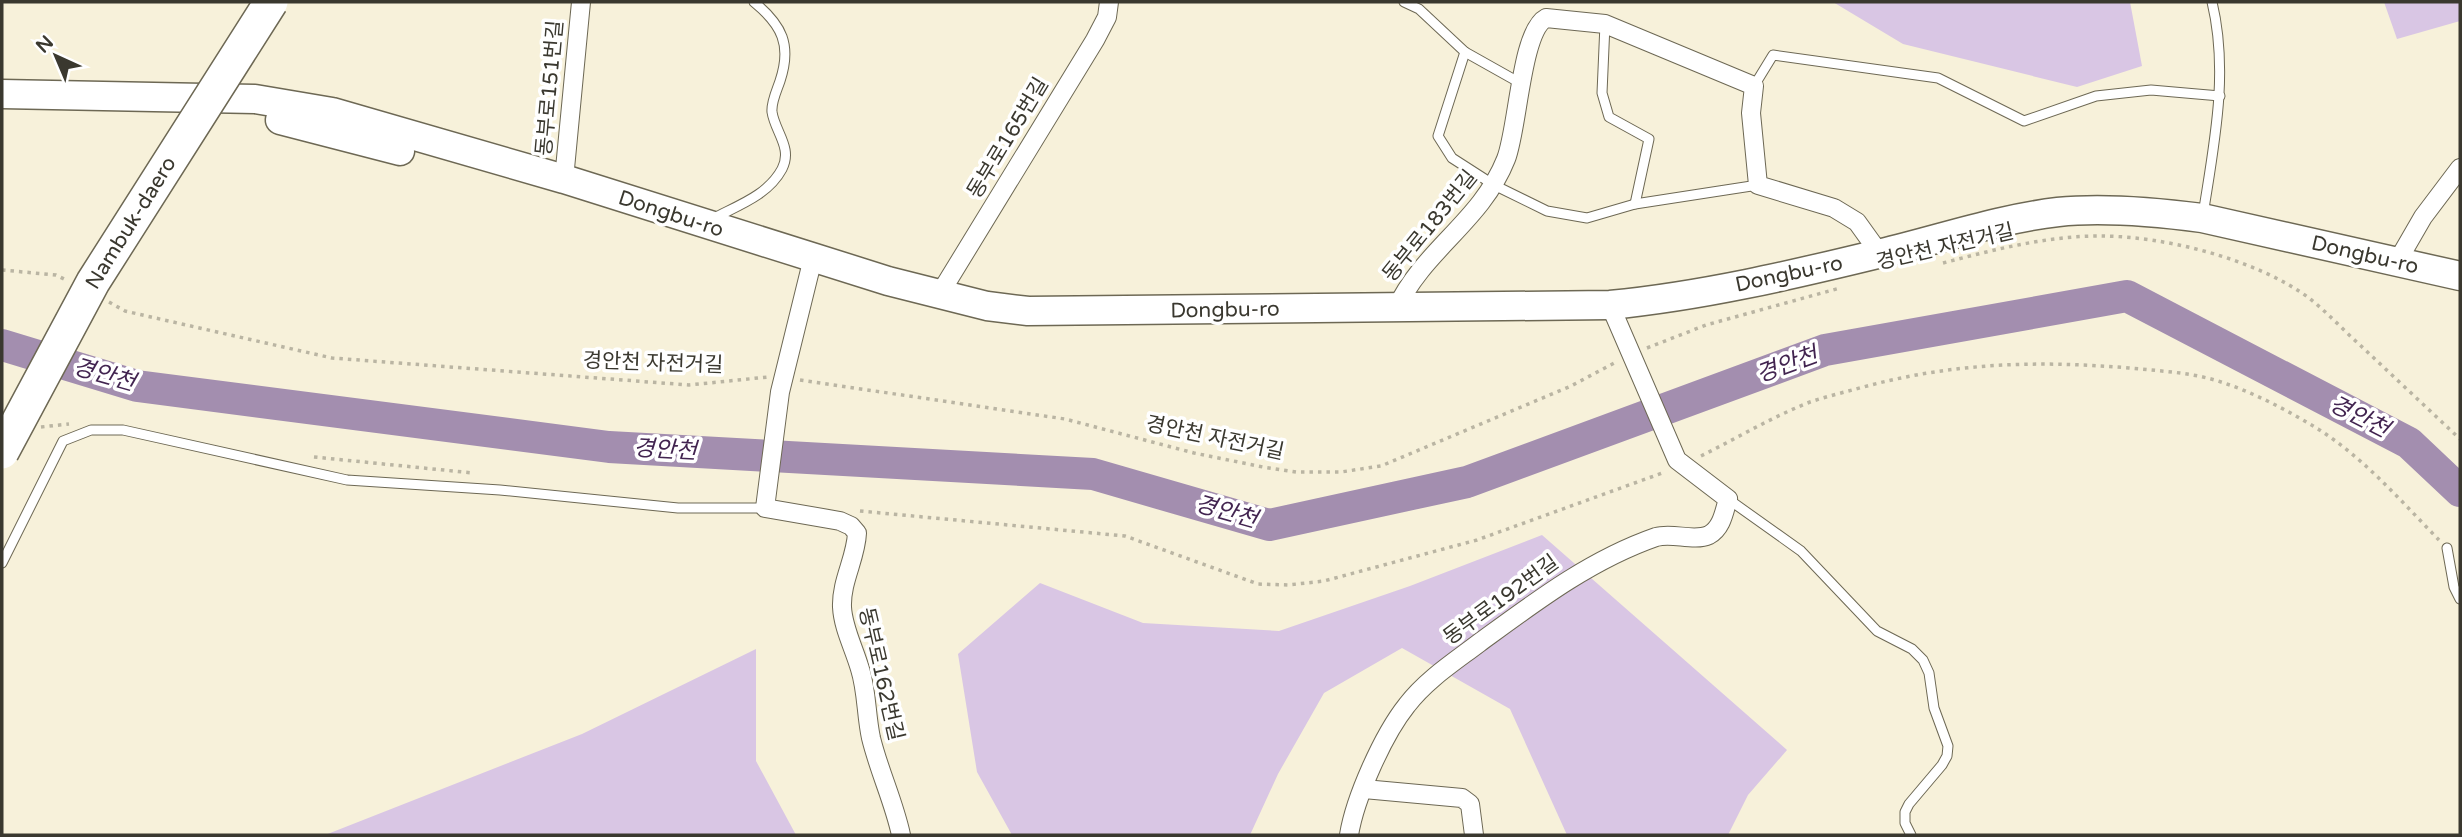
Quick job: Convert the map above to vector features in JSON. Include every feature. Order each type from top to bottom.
[{"type":"highway","name":"Nambuk-daero","points":[[2,412],[72,279],[202,68],[246,2]]},
{"type":"highway","name":"Nambuk-daero","points":[[2,452],[93,282],[271,2]]},
{"type":"main road","name":"Dongbu-ro","points":[[2,94],[255,99],[332,112],[565,179],[812,263],[939,295],[1028,311],[1395,309],[1546,304],[1612,311],[1880,254],[2001,221],[2061,212],[2168,214],[2202,218],[2460,276]]},
{"type":"main road","points":[[2,110],[256,113],[465,167],[812,263],[937,306],[1032,322],[1697,309],[2010,235],[2113,226],[2226,240],[2460,293]]},
{"type":"street","name":"동부로151번길","points":[[565,179],[581,2]]},
{"type":"street","name":"동부로165번길","points":[[939,295],[1095,40],[1107,17],[1109,2]]},
{"type":"street","name":"동부로183번길","points":[[1395,309],[1406,286],[1469,219],[1494,185],[1513,141],[1527,51],[1539,22],[1555,17],[1605,24],[1754,86]]},
{"type":"street","points":[[1754,86],[1751,113],[1758,185],[1833,208],[1857,222],[1880,254]]},
{"type":"street","points":[[2397,262],[2423,217],[2460,168]]},
{"type":"street","points":[[765,508],[781,385],[812,263]]},
{"type":"street","points":[[1612,311],[1681,463],[1728,499]]},
{"type":"street","name":"동부로192번길","points":[[1349,835],[1364,789],[1390,730],[1406,706],[1433,678],[1572,576],[1656,537],[1702,537],[1710,534],[1718,528],[1728,499]]},
{"type":"street","name":"동부로162번길","points":[[765,508],[840,521],[851,526],[857,533],[843,595],[843,620],[861,671],[871,738],[901,835]]},
{"type":"street","points":[[1364,789],[1462,798],[1471,804],[1474,835]]},
{"type":"lane","points":[[703,224],[756,196],[774,182],[784,165],[786,150],[772,112],[783,71],[783,36],[777,23],[754,2]]},
{"type":"lane","points":[[1404,2],[1419,9],[1465,52],[1522,84]]},
{"type":"lane","points":[[2202,218],[2220,96],[2219,31],[2212,2]]},
{"type":"lane","points":[[1605,24],[1602,93],[1609,117],[1648,139],[1635,204]]},
{"type":"lane","points":[[1465,52],[1438,136],[1452,158],[1494,185],[1547,211],[1587,218],[1635,204],[1758,185]]},
{"type":"lane","points":[[1754,86],[1773,55],[1938,78],[2024,121],[2096,96],[2151,90],[2220,96]]},
{"type":"lane","points":[[2,563],[62,441],[91,430],[141,433],[347,480],[500,490],[678,508],[765,508]]},
{"type":"lane","points":[[1728,499],[1795,545],[1877,631],[1912,649],[1923,660],[1929,673],[1934,708],[1948,746],[1942,765],[1905,812],[1905,823],[1911,835]]},
{"type":"lane","points":[[2447,548],[2454,587],[2460,599]]},
{"type":"path","name":"경안천 자전거길","points":[[1936,264],[2000,248],[2052,239],[2099,236],[2148,241],[2237,260],[2273,275],[2311,299],[2460,439]]},
{"type":"path","points":[[2,270],[56,275],[68,281]]},
{"type":"path","name":"경안천 자전거길","points":[[103,299],[125,311],[332,358],[689,385],[764,377],[781,385],[1065,419],[1194,453],[1263,467],[1341,472],[1381,466],[1571,386],[1630,355],[1706,325],[1846,287]]},
{"type":"path","points":[[856,511],[1125,536],[1258,584],[1288,585],[1324,581],[1476,540],[1681,463],[1812,401],[1875,383],[1934,371],[2032,362],[2191,374],[2218,381],[2258,397],[2318,429],[2347,450],[2447,548]]},
{"type":"path","points":[[31,428],[73,423]]},
{"type":"path","points":[[314,457],[481,474]]},
{"type":"shaded area","points":[[1833,2],[2130,2],[2142,66],[2077,87],[1903,44]]},
{"type":"shaded area","points":[[2384,2],[2460,2],[2460,21],[2397,39]]},
{"type":"shaded area","points":[[1542,535],[1787,750],[1748,795],[1728,835],[1567,835],[1510,709],[1402,648],[1324,693],[1278,774],[1250,835],[1012,835],[977,772],[958,654],[1040,583],[1143,623],[1279,631],[1410,586]]},
{"type":"shaded area","points":[[756,649],[756,761],[796,835],[325,835],[582,734]]},
{"type":"waterway","name":"경안천","points":[[2,345],[137,386],[609,447],[1093,474],[1269,525],[1467,482],[1825,350],[2127,296],[2409,443],[2460,491]]}]
